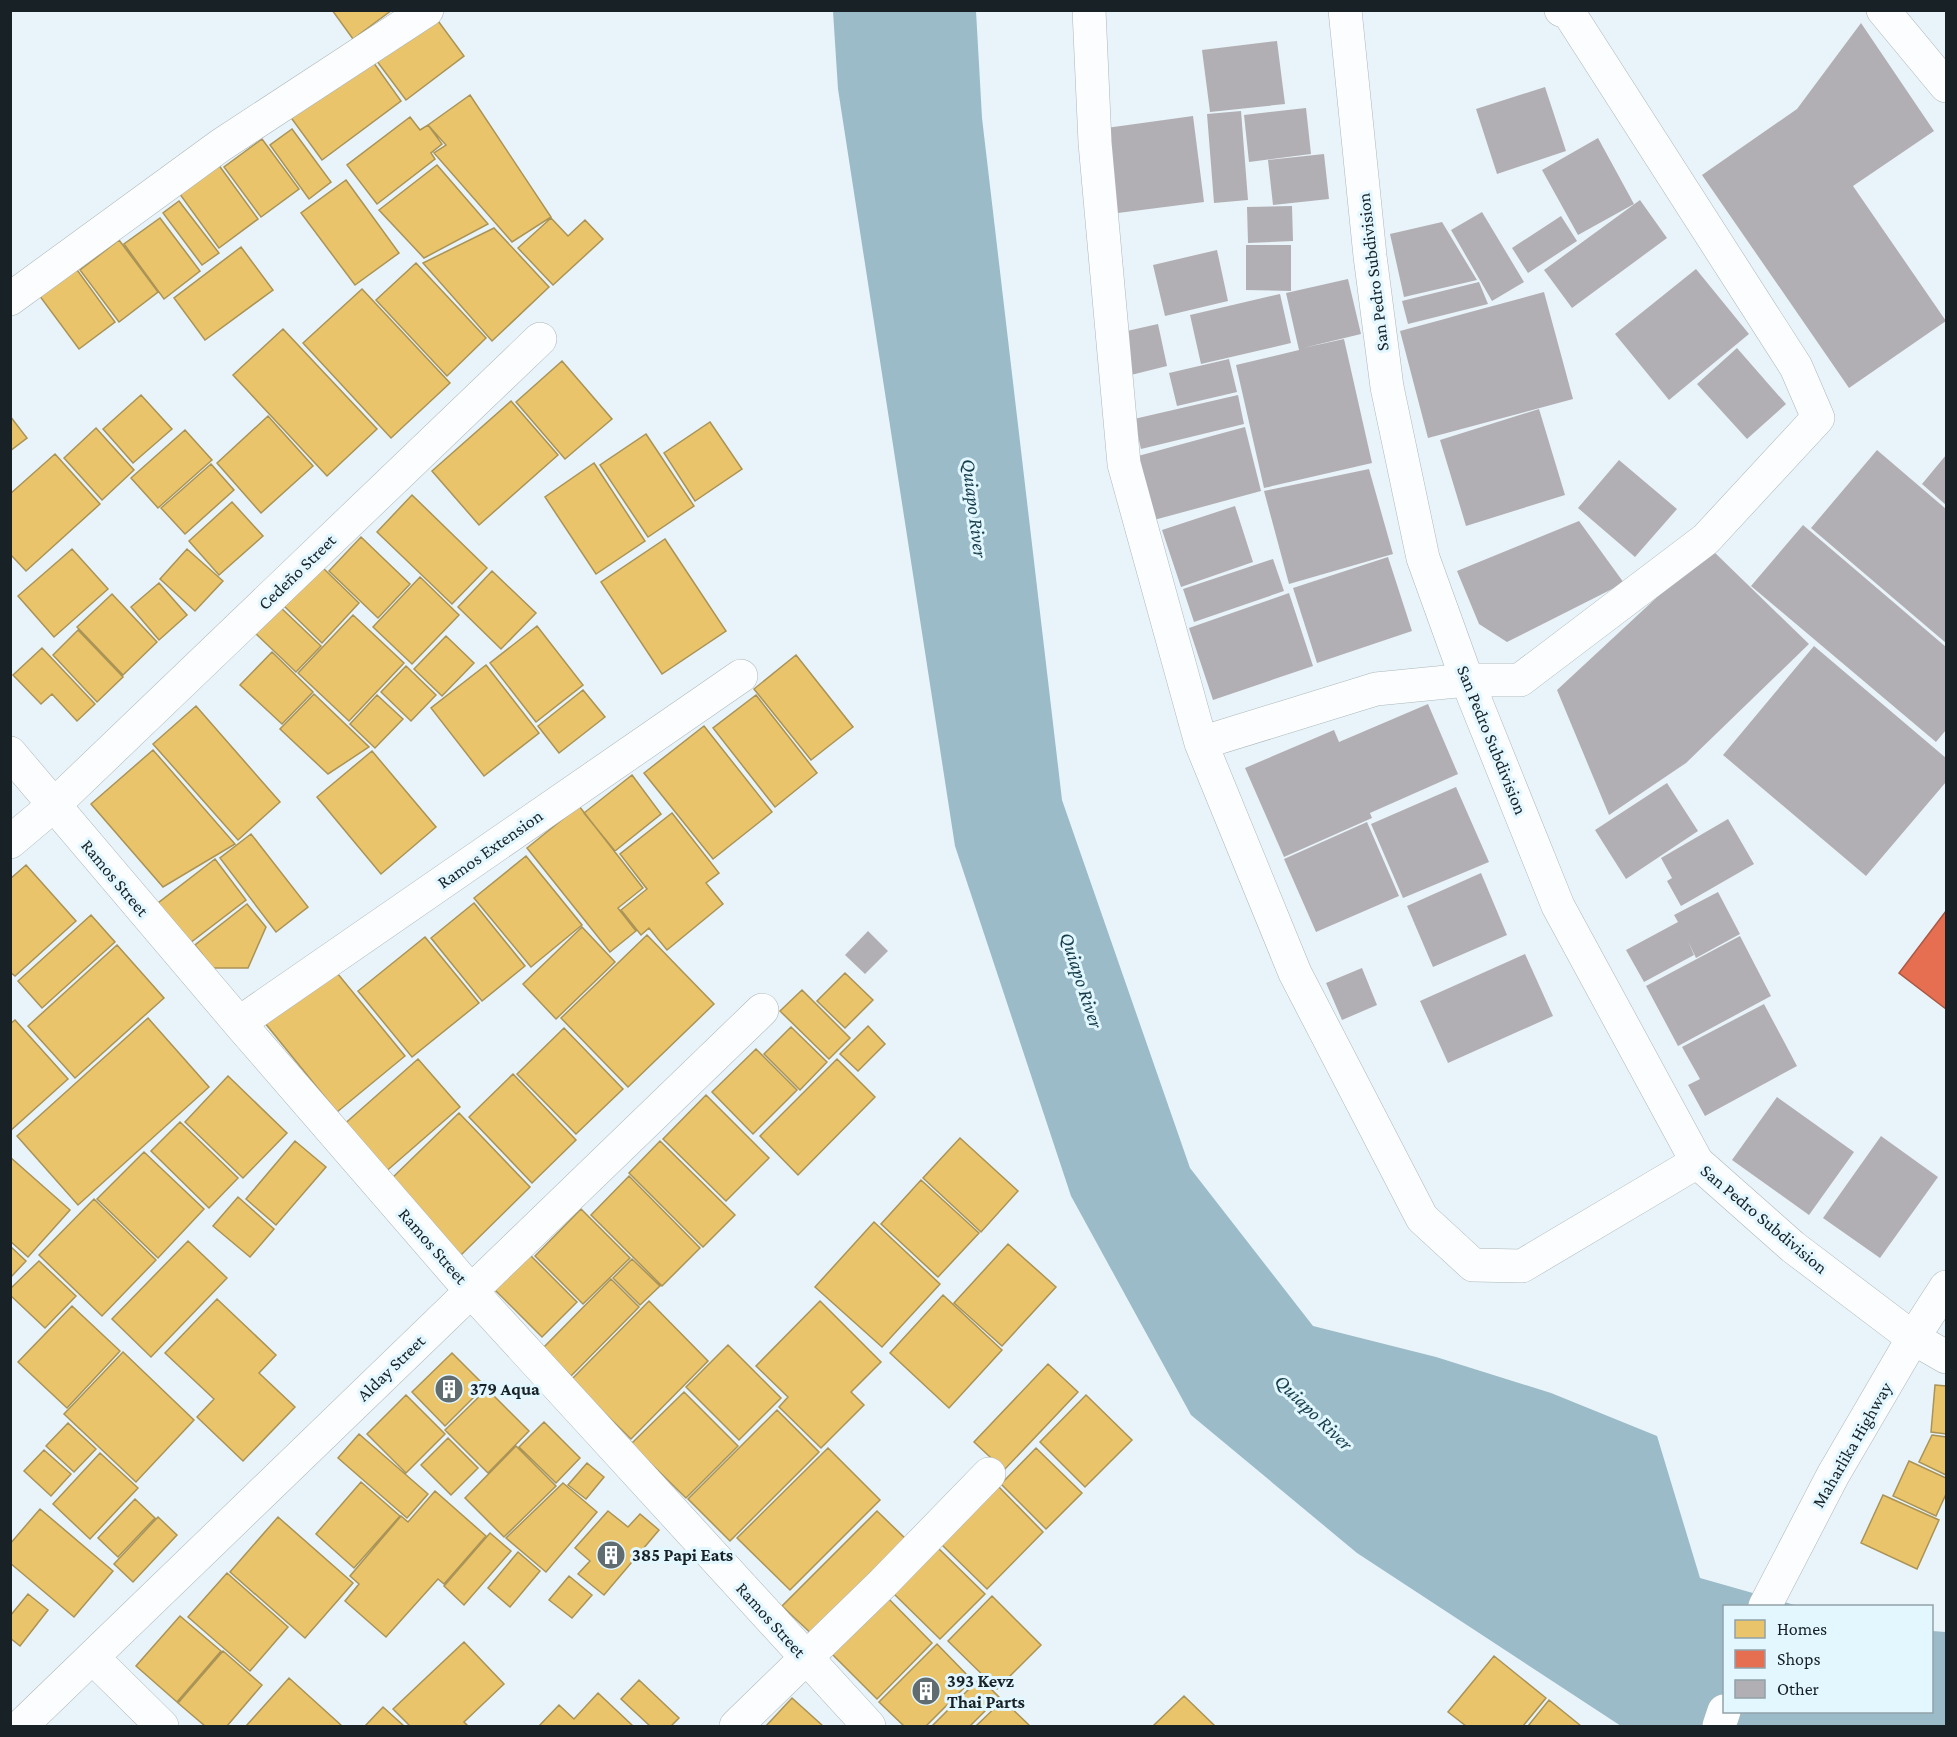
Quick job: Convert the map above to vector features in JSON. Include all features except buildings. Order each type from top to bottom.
[{"type":"street","points":[[10,299],[221,145],[427,10]]},
{"type":"street","points":[[1089,10],[1095,143],[1124,464],[1201,743],[1295,973],[1422,1218],[1473,1265],[1522,1266],[1697,1162]]},
{"type":"street","name":"San Pedro Subdivision","points":[[1345,10],[1370,256],[1387,387],[1423,558],[1467,680],[1558,906],[1697,1162],[1793,1247],[1913,1338],[1947,1357]]},
{"type":"street","points":[[1201,743],[1376,689],[1467,680],[1520,680],[1706,539],[1818,418],[1796,367],[1569,13],[1561,10]]},
{"type":"street","points":[[1883,10],[1947,86]]},
{"type":"street","name":"Cedeño Street","points":[[10,842],[54,805],[540,339]]},
{"type":"street","name":"Ramos Extension","points":[[239,1023],[741,676]]},
{"type":"street","name":"Ramos Street","points":[[10,753],[471,1291],[869,1726]]},
{"type":"street","name":"Alday Street","points":[[21,1726],[762,1010]]},
{"type":"street","name":"Maharlika Highway","points":[[1767,1602],[1833,1475],[1913,1338],[1947,1287]]},
{"type":"street","points":[[736,1726],[883,1583],[989,1474]]},
{"type":"street","points":[[93,1658],[162,1726]]},
{"type":"water","name":"Quiapo River","points":[[833,11],[976,11],[982,118],[1062,800],[1190,1168],[1313,1326],[1436,1357],[1551,1393],[1657,1436],[1700,1578],[1794,1605],[1723,1605],[1723,1713],[1933,1713],[1933,1631],[1946,1632],[1946,1726],[1621,1726],[1357,1553],[1191,1415],[1071,1196],[955,846],[838,89]]},
{"type":"place","name":"379 Aqua","points":[[449,1389]]},
{"type":"place","name":"385 Papi Eats","points":[[611,1555]]},
{"type":"place","name":"393 Kevz Thai Parts","points":[[926,1691]]}]
